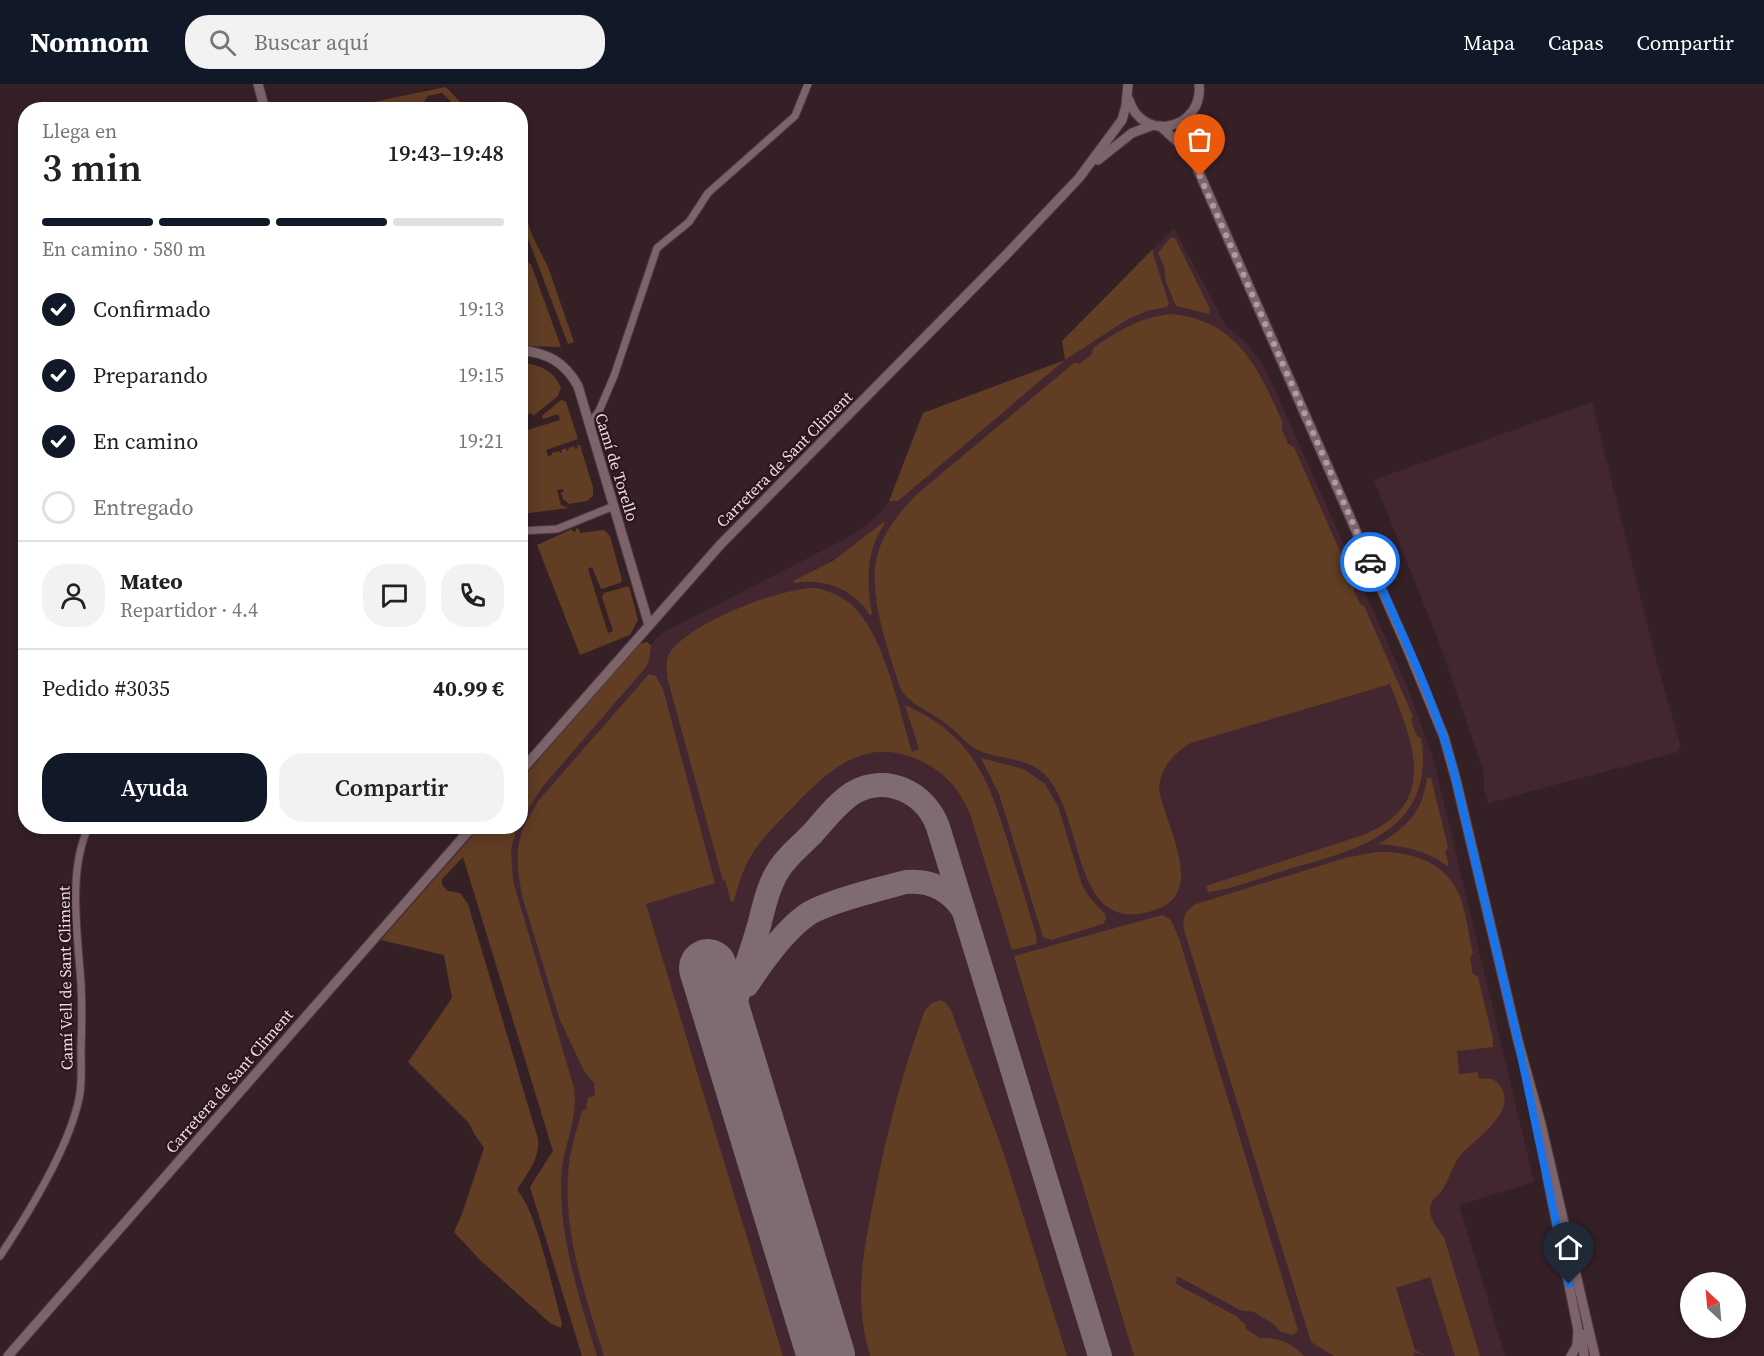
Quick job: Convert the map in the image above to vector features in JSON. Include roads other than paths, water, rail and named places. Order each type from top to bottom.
[{"type":"main road","points":[[258,84],[263,102]]},
{"type":"main road","points":[[1079,178],[1122,120],[1128,84]]},
{"type":"main road","points":[[1079,178],[1124,138],[1142,128],[1179,123],[1190,114],[1198,102],[1199,84]]},
{"type":"main road","points":[[1127,95],[1129,103],[1139,117],[1156,126],[1191,154]]},
{"type":"main road","points":[[1190,114],[1191,154],[1444,737],[1595,1356]]},
{"type":"main road","name":"Carretera de Sant Climent","points":[[528,763],[727,537],[1079,178]]},
{"type":"main road","name":"Camí de Torello","points":[[528,352],[550,356],[578,386],[649,626]]},
{"type":"main road","name":"Carretera de Sant Climent","points":[[8,1356],[466,834]]},
{"type":"main road","points":[[1518,1041],[1578,1330],[1577,1346],[1570,1356]]},
{"type":"main road","points":[[1570,1248],[1573,1281],[1581,1318],[1584,1356]]},
{"type":"street","points":[[589,424],[599,411],[614,376],[657,249],[689,222],[708,193],[795,116],[808,84]]},
{"type":"street","points":[[528,531],[556,529],[614,507]]},
{"type":"street","name":"Camí Vell de Sant Climent","points":[[0,1256],[26,1214],[61,1148],[77,1105],[81,1085],[82,1011],[76,921],[77,874],[80,847],[86,834]]}]
